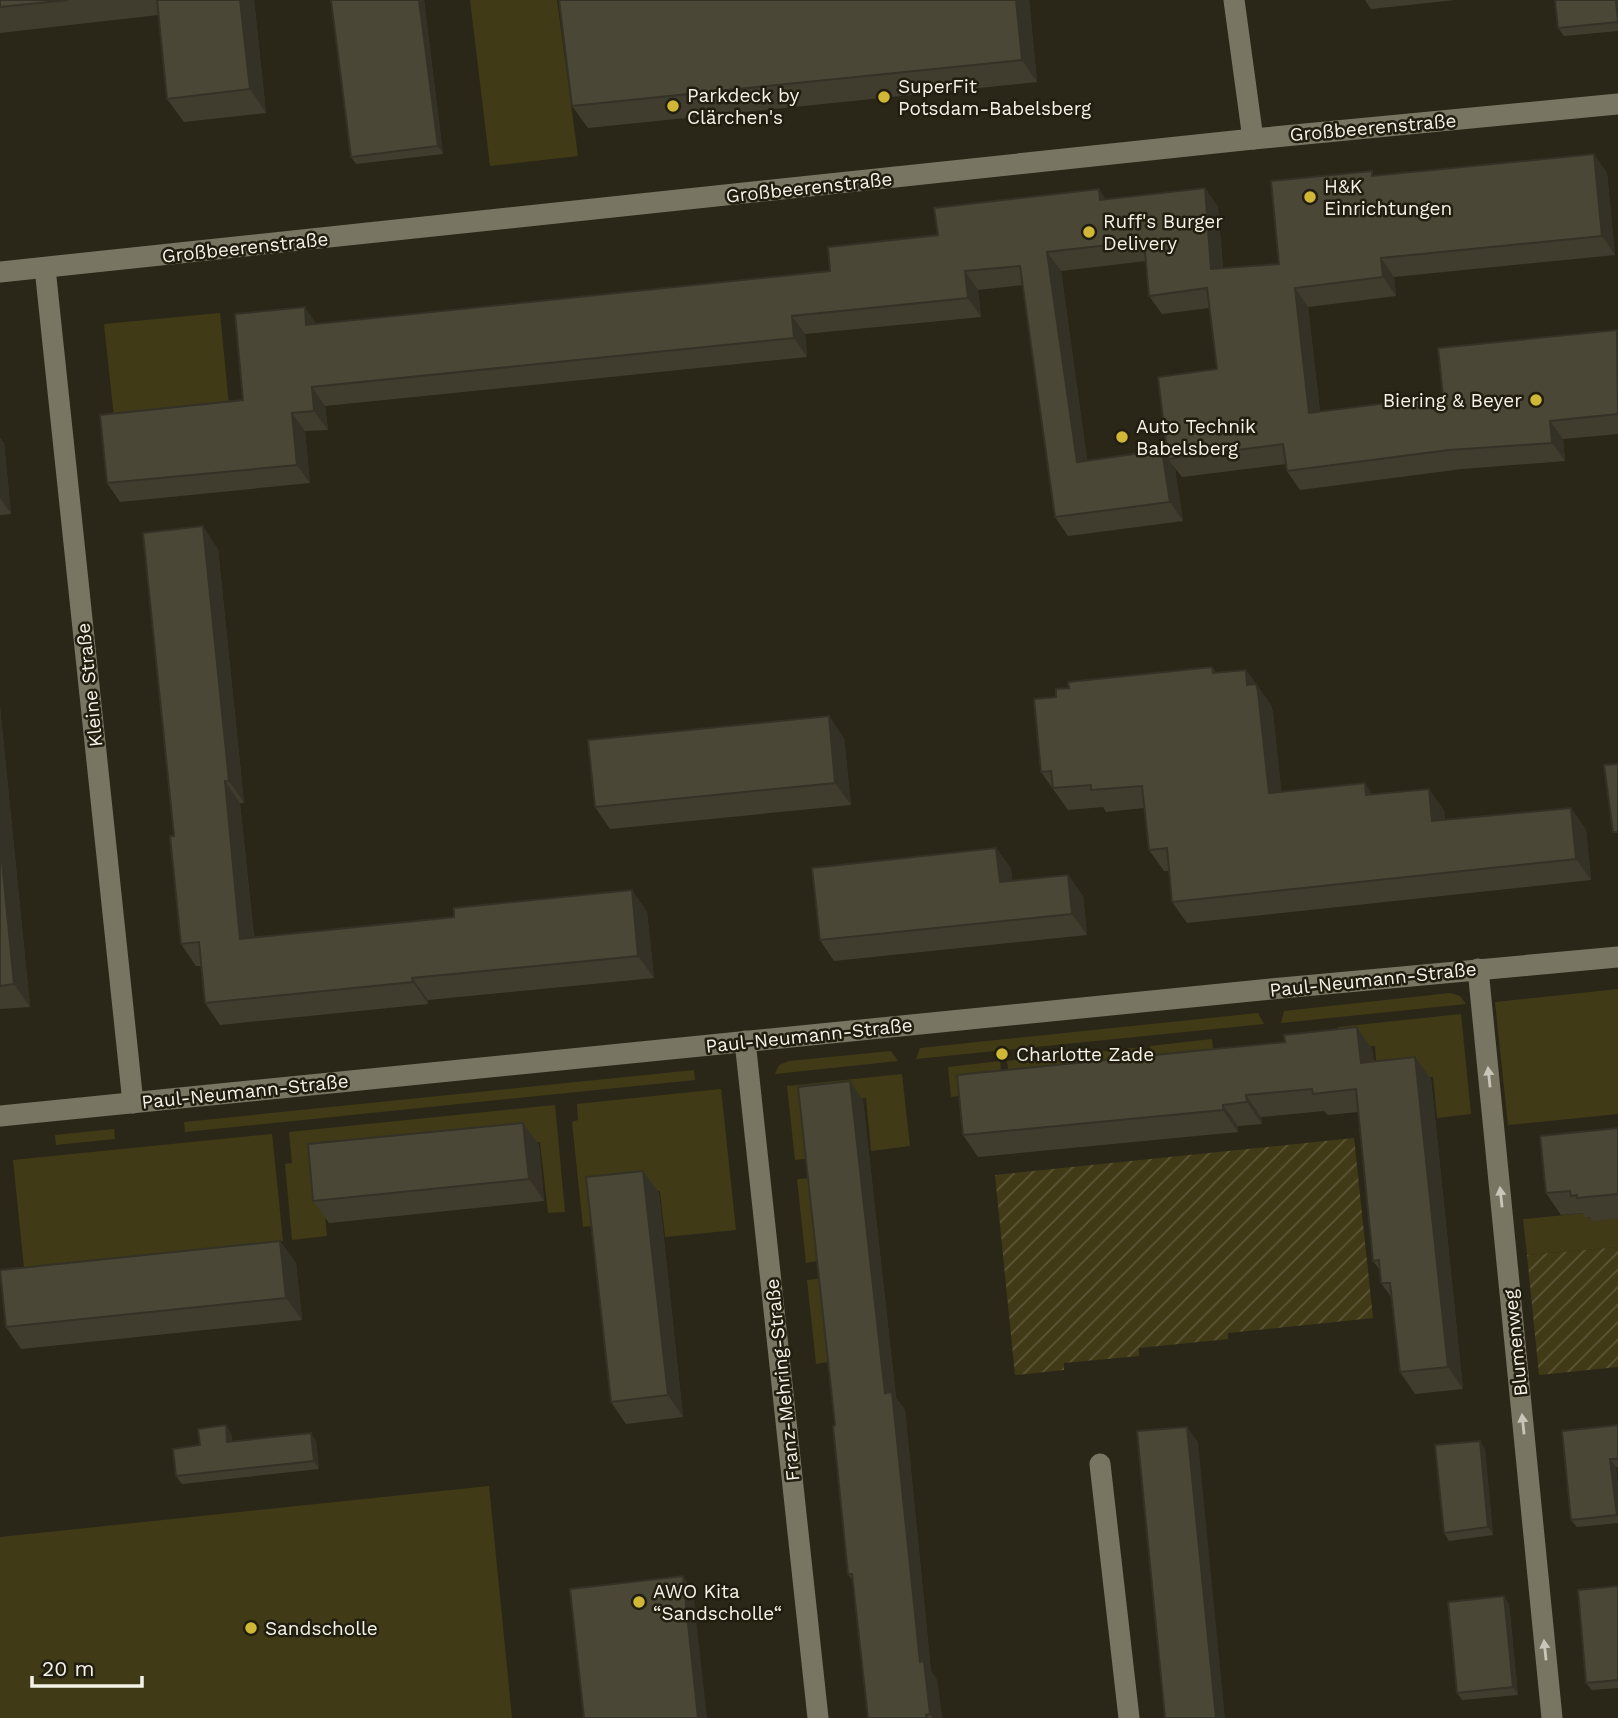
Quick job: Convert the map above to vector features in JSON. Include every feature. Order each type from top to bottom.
[{"type":"street","points":[[1234,0],[1253,139]]},
{"type":"street","name":"Großbeerenstraße","points":[[0,272],[1253,139],[1618,104]]},
{"type":"street","name":"Kleine Straße","points":[[45,268],[133,1103]]},
{"type":"street","name":"Paul-Neumann-Straße","points":[[0,1116],[1618,957]]},
{"type":"street","name":"Blumenweg","points":[[1478,969],[1552,1718]]},
{"type":"street","name":"Franz-Mehring-Straße","points":[[746,1041],[818,1718]]},
{"type":"street","points":[[1100,1464],[1129,1718]]},
{"type":"shaded area","points":[[470,0],[557,0],[578,156],[490,166]]},
{"type":"shaded area","points":[[220,313],[229,406],[114,417],[104,324]]},
{"type":"shaded area","points":[[1618,989],[1618,1114],[1508,1125],[1495,1002]]},
{"type":"shaded area","points":[[1450,993],[1460,996],[1466,1004],[1281,1023],[1284,1011]]},
{"type":"shaded area","points":[[1258,1013],[1264,1024],[916,1059],[920,1048]]},
{"type":"shaded area","points":[[1461,1014],[1471,1114],[1437,1118],[1433,1077],[1378,1083],[1375,1046],[1340,1049],[1338,1027]]},
{"type":"shaded area","points":[[1212,1039],[1215,1070],[1153,1076],[1150,1046]]},
{"type":"shaded area","points":[[1142,1047],[1145,1077],[1081,1083],[1078,1054]]},
{"type":"shaded area","points":[[891,1051],[898,1061],[775,1074],[779,1065],[789,1061]]},
{"type":"shaded area","points":[[1072,1054],[1075,1084],[1011,1091],[1007,1061]]},
{"type":"shaded area","points":[[1000,1061],[1003,1091],[951,1097],[948,1067]]},
{"type":"shaded area","points":[[694,1070],[695,1080],[185,1132],[184,1122]]},
{"type":"shaded area","points":[[902,1074],[910,1146],[871,1151],[866,1098],[808,1104],[813,1158],[795,1160],[787,1086]]},
{"type":"shaded area","points":[[721,1089],[736,1230],[665,1237],[660,1191],[599,1197],[601,1225],[583,1227],[572,1122],[578,1120],[577,1104]]},
{"type":"shaded area","points":[[555,1105],[565,1212],[548,1213],[540,1142],[320,1164],[327,1236],[292,1240],[285,1164],[292,1163],[289,1132]]},
{"type":"shaded area","points":[[114,1129],[115,1139],[56,1145],[55,1135]]},
{"type":"shaded area","points":[[272,1134],[283,1241],[24,1268],[13,1160]]},
{"type":"shaded area","points":[[1354,1138],[1373,1318],[1228,1333],[1228,1339],[1139,1348],[1139,1356],[1064,1363],[1064,1370],[1015,1375],[995,1175]]},
{"type":"shaded area","points":[[815,1178],[824,1260],[806,1263],[797,1179]]},
{"type":"shaded area","points":[[1618,1209],[1618,1247],[1527,1255],[1523,1219],[1586,1213],[1587,1218],[1611,1215]]},
{"type":"shaded area","points":[[1618,1247],[1618,1367],[1539,1375],[1527,1255]]},
{"type":"shaded area","points":[[826,1278],[834,1361],[816,1364],[807,1280]]},
{"type":"shaded area","name":"Sandscholle","points":[[489,1486],[512,1718],[0,1718],[0,1537]]},
{"type":"building","points":[[0,0],[68,0],[0,7]]},
{"type":"building","points":[[157,0],[240,0],[250,89],[167,99]]},
{"type":"building","points":[[331,0],[419,0],[438,146],[351,157]]},
{"type":"building","points":[[559,0],[1016,0],[1022,60],[572,106]]},
{"type":"building","points":[[1555,0],[1616,0],[1618,22],[1558,28]]},
{"type":"building","points":[[1594,154],[1602,236],[1381,258],[1383,277],[1295,288],[1309,413],[1443,396],[1438,348],[1617,330],[1618,414],[1550,421],[1552,443],[1449,450],[1287,471],[1283,444],[1168,459],[1158,377],[1217,369],[1207,288],[1149,296],[1144,241],[1047,252],[1077,462],[1162,450],[1170,502],[1055,517],[1020,266],[965,271],[968,298],[792,316],[794,338],[312,387],[314,411],[292,413],[297,465],[107,483],[100,415],[243,400],[235,314],[305,307],[306,325],[830,271],[828,247],[938,235],[934,208],[1099,189],[1100,200],[1205,188],[1211,269],[1279,264],[1271,181],[1372,171],[1372,176]]},
{"type":"building","points":[[203,526],[229,781],[225,781],[240,939],[454,917],[454,908],[632,890],[638,956],[412,978],[413,982],[205,1003],[199,942],[181,944],[170,836],[174,836],[143,533]]},
{"type":"building","points":[[1212,667],[1213,673],[1246,670],[1247,685],[1256,684],[1269,793],[1365,783],[1366,795],[1429,789],[1432,821],[1571,808],[1576,859],[1172,902],[1167,848],[1149,850],[1142,786],[1091,790],[1091,785],[1053,788],[1051,771],[1041,772],[1034,699],[1056,697],[1056,689],[1069,688],[1068,682]]},
{"type":"building","points":[[829,716],[835,783],[595,807],[588,740]]},
{"type":"building","points":[[1618,764],[1618,832],[1613,832],[1604,765]]},
{"type":"building","points":[[0,841],[14,984],[0,986]]},
{"type":"building","points":[[996,848],[1000,882],[1068,875],[1072,914],[820,940],[812,868]]},
{"type":"building","points":[[1357,1027],[1361,1063],[1415,1057],[1448,1367],[1400,1372],[1390,1283],[1381,1283],[1379,1260],[1373,1261],[1356,1089],[1313,1094],[1312,1089],[1246,1095],[1247,1102],[1223,1105],[1223,1110],[963,1135],[957,1075],[1285,1042],[1284,1035]]},
{"type":"building","points":[[850,1081],[885,1393],[892,1392],[920,1662],[924,1661],[930,1714],[926,1715],[927,1718],[868,1718],[852,1574],[848,1574],[835,1425],[798,1087]]},
{"type":"building","points":[[523,1123],[529,1179],[313,1201],[308,1144]]},
{"type":"building","points":[[1618,1128],[1618,1194],[1577,1198],[1577,1195],[1571,1196],[1570,1191],[1546,1193],[1540,1136]]},
{"type":"building","points":[[643,1171],[668,1395],[611,1402],[586,1177]]},
{"type":"building","points":[[280,1241],[286,1298],[6,1327],[0,1270]]},
{"type":"building","points":[[226,1425],[227,1442],[311,1433],[314,1461],[176,1476],[173,1449],[200,1445],[198,1429]]},
{"type":"building","points":[[1618,1425],[1618,1459],[1610,1459],[1617,1515],[1571,1520],[1562,1431]]},
{"type":"building","points":[[1187,1427],[1216,1718],[1165,1718],[1137,1431]]},
{"type":"building","points":[[1480,1441],[1488,1527],[1444,1533],[1435,1445]]},
{"type":"building","points":[[683,1576],[698,1718],[584,1718],[570,1589]]},
{"type":"building","points":[[1618,1586],[1618,1680],[1586,1683],[1578,1590]]},
{"type":"building","points":[[1504,1596],[1513,1687],[1457,1693],[1448,1602]]},
{"type":"place","name":"SuperFit Potsdam-Babelsberg","points":[[884,97]]},
{"type":"place","name":"Parkdeck by Clärchen's","points":[[673,106]]},
{"type":"place","name":"H&K Einrichtungen","points":[[1310,197]]},
{"type":"place","name":"Ruff's Burger Delivery","points":[[1089,232]]},
{"type":"place","name":"Biering & Beyer","points":[[1536,400]]},
{"type":"place","name":"Auto Technik Babelsberg","points":[[1122,437]]},
{"type":"place","name":"Charlotte Zade","points":[[1002,1054]]},
{"type":"place","name":"AWO Kita “Sandscholle“","points":[[639,1602]]},
{"type":"place","name":"Sandscholle","points":[[251,1628]]}]
